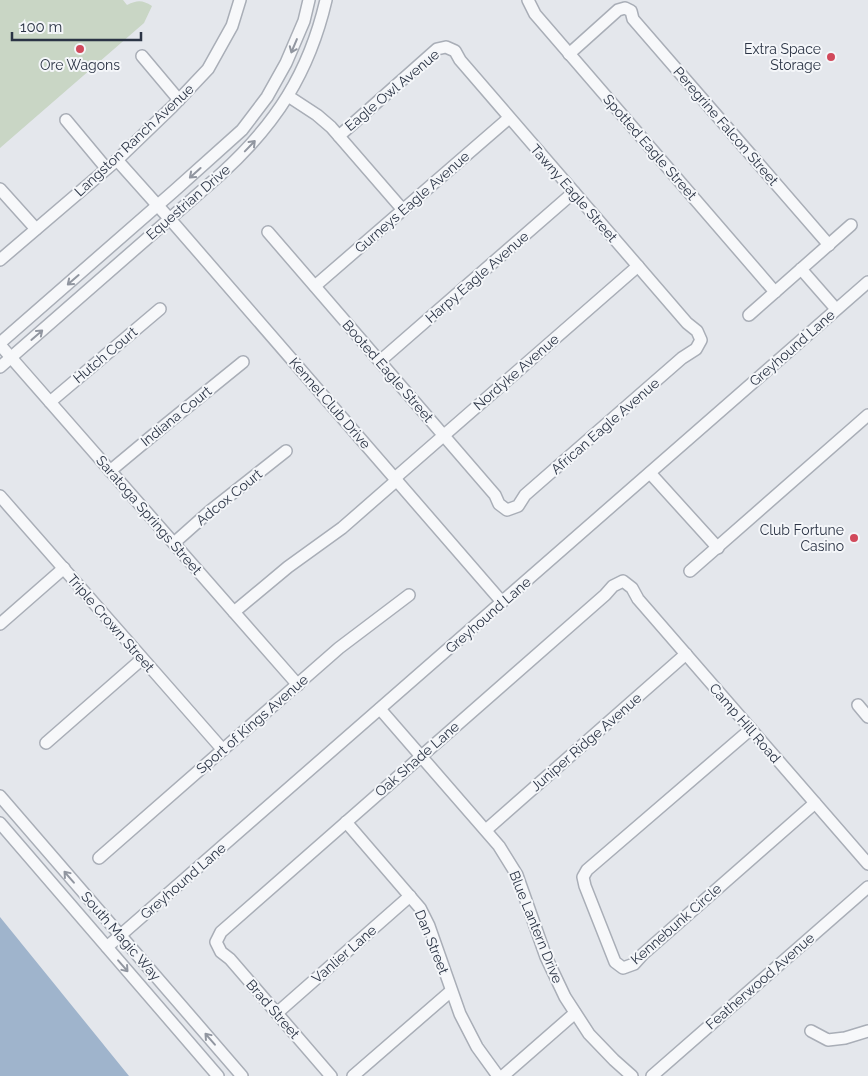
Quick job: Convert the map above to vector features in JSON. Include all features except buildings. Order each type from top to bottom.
[{"type":"street","name":"Langston Ranch Avenue","points":[[0,260],[116,160],[179,100],[208,69],[232,26],[240,0]]},
{"type":"street","name":"Equestrian Drive","points":[[0,344],[225,146],[254,116],[286,63],[304,22],[309,0]]},
{"type":"street","name":"Equestrian Drive","points":[[0,367],[244,153],[270,124],[288,96],[310,52],[326,0]]},
{"type":"street","name":"Spotted Eagle Street","points":[[528,0],[535,14],[775,292]]},
{"type":"street","name":"Peregrine Falcon Street","points":[[569,54],[618,10],[625,8],[630,11],[633,18],[829,245]]},
{"type":"street","name":"Tawny Eagle Street","points":[[446,47],[455,51],[460,60],[509,118],[687,323],[697,331],[702,340]]},
{"type":"street","name":"Eagle Owl Avenue","points":[[339,136],[437,49],[446,47]]},
{"type":"street","points":[[142,56],[179,100]]},
{"type":"street","points":[[288,96],[317,115],[339,136],[403,210]]},
{"type":"street","name":"Gurneys Eagle Avenue","points":[[315,286],[509,118]]},
{"type":"street","points":[[66,120],[106,168]]},
{"type":"street","name":"Kennel Club Drive","points":[[116,160],[158,205],[502,602]]},
{"type":"street","points":[[0,189],[36,229]]},
{"type":"street","name":"Harpy Eagle Avenue","points":[[380,361],[574,192]]},
{"type":"street","points":[[749,315],[851,225]]},
{"type":"street","name":"Booted Eagle Street","points":[[268,232],[495,495],[499,504],[507,510]]},
{"type":"street","name":"Nordyke Avenue","points":[[234,612],[288,567],[342,528],[444,435],[638,266]]},
{"type":"street","points":[[801,269],[836,309]]},
{"type":"street","name":"Greyhound Lane","points":[[108,947],[868,282]]},
{"type":"street","name":"Hutch Court","points":[[50,402],[160,308]]},
{"type":"street","name":"African Eagle Avenue","points":[[507,510],[518,506],[525,496],[682,358],[696,349],[702,340]]},
{"type":"street","name":"Saratoga Springs Street","points":[[0,344],[298,685]]},
{"type":"street","name":"Indiana Court","points":[[110,471],[243,362]]},
{"type":"street","points":[[690,572],[868,416]]},
{"type":"street","name":"Adcox Court","points":[[174,543],[210,511],[286,451]]},
{"type":"street","points":[[650,473],[718,548]]},
{"type":"street","name":"Triple Crown Street","points":[[0,496],[223,750]]},
{"type":"street","points":[[0,624],[64,568]]},
{"type":"street","name":"Camp Hill Road","points":[[623,581],[632,588],[638,599],[868,864]]},
{"type":"street","name":"Oak Shade Lane","points":[[216,942],[221,932],[605,595],[612,586],[623,581]]},
{"type":"street","name":"Sport of Kings Avenue","points":[[99,858],[339,648],[409,595]]},
{"type":"street","name":"Juniper Ridge Avenue","points":[[486,830],[686,654]]},
{"type":"street","points":[[46,743],[142,659]]},
{"type":"street","points":[[858,706],[868,716]]},
{"type":"street","name":"Blue Lantern Drive","points":[[380,709],[486,830],[510,861],[552,971],[565,997],[601,1047],[632,1076]]},
{"type":"street","name":"Kennebunk Circle","points":[[751,728],[587,870],[583,877],[585,886],[615,962],[623,968],[634,964],[815,803]]},
{"type":"street","name":"South Magic Way","points":[[0,796],[242,1076]]},
{"type":"street","name":"Dan Street","points":[[346,822],[410,896],[425,918],[460,1014],[477,1047],[498,1076]]},
{"type":"street","name":"South Magic Way","points":[[0,823],[218,1076]]},
{"type":"street","name":"Featherwood Avenue","points":[[652,1076],[868,887]]},
{"type":"street","name":"Vanlier Lane","points":[[277,1013],[410,896]]},
{"type":"street","name":"Brad Street","points":[[216,942],[221,952],[230,959],[331,1076]]},
{"type":"street","points":[[353,1076],[451,991]]},
{"type":"street","points":[[503,1076],[575,1013]]},
{"type":"street","points":[[811,1031],[828,1040],[868,1032]]},
{"type":"green space","points":[[0,0],[123,0],[127,5],[140,1],[152,6],[144,23],[0,148]]},
{"type":"water","points":[[0,917],[129,1076],[0,1076]]},
{"type":"place","name":"Ore Wagons","points":[[80,49]]},
{"type":"place","name":"Extra Space Storage","points":[[831,57]]},
{"type":"place","name":"Club Fortune Casino","points":[[854,538]]}]
